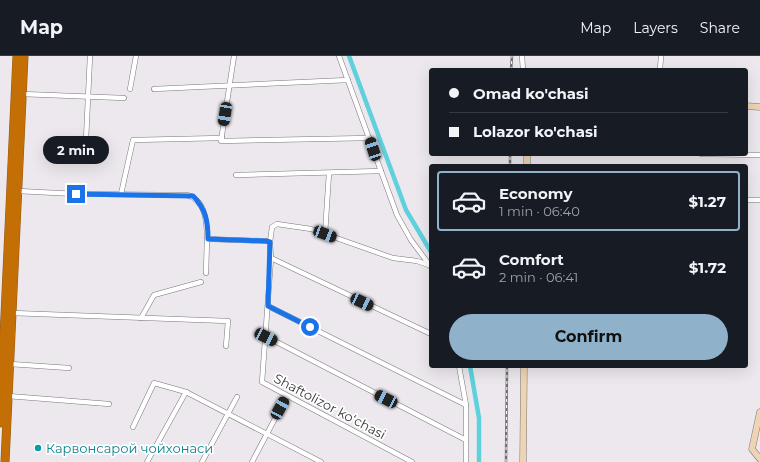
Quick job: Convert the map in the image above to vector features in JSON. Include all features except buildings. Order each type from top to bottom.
[{"type":"highway","points":[[0,423],[7,346],[17,56]]},
{"type":"highway","points":[[5,462],[10,364],[7,346],[12,313],[24,56]]},
{"type":"main road","points":[[748,106],[760,107]]},
{"type":"main road","points":[[523,462],[524,368]]},
{"type":"main road","points":[[760,412],[759,423],[752,449],[760,459]]},
{"type":"street","points":[[85,161],[90,56]]},
{"type":"street","points":[[130,89],[136,56]]},
{"type":"street","points":[[234,56],[221,141],[370,138]]},
{"type":"street","points":[[339,56],[397,215],[411,240],[429,264]]},
{"type":"street","points":[[522,56],[523,68]]},
{"type":"street","points":[[660,68],[661,56]]},
{"type":"street","points":[[154,89],[348,80]]},
{"type":"street","points":[[22,94],[124,98]]},
{"type":"street","points":[[121,194],[134,140],[222,138]]},
{"type":"street","points":[[748,154],[760,154]]},
{"type":"street","points":[[236,175],[381,171]]},
{"type":"street","points":[[325,234],[329,173]]},
{"type":"street","points":[[18,191],[193,196],[200,203],[205,212],[208,239],[206,273]]},
{"type":"street","points":[[748,200],[760,200]]},
{"type":"street","points":[[208,239],[270,242],[272,227],[277,224],[311,229],[393,258],[417,261],[429,266]]},
{"type":"street","name":"Shaftolizor koʻchasi","points":[[270,242],[271,258],[262,382],[412,462]]},
{"type":"street","points":[[271,258],[429,333]]},
{"type":"street","points":[[141,318],[154,295],[201,282]]},
{"type":"street","points":[[268,306],[466,405]]},
{"type":"street","points":[[12,313],[228,321],[226,346]]},
{"type":"street","points":[[266,337],[466,440]]},
{"type":"street","points":[[10,364],[69,368]]},
{"type":"street","points":[[459,368],[466,405],[466,462]]},
{"type":"street","points":[[133,427],[154,383],[186,392],[321,462]]},
{"type":"street","points":[[147,462],[186,392]]},
{"type":"street","points":[[8,396],[109,404]]},
{"type":"street","points":[[252,462],[287,396]]},
{"type":"street","points":[[202,462],[237,397]]},
{"type":"waterway","points":[[349,56],[406,210],[429,249]]},
{"type":"waterway","points":[[470,368],[479,418],[479,462]]},
{"type":"railway","points":[[511,68],[512,56]]},
{"type":"railway","points":[[510,156],[510,164]]},
{"type":"railway","points":[[506,462],[507,368]]},
{"type":"place","name":"Карвонсарой чойхонаси","points":[[38,448]]},
{"type":"route","points":[[76,194],[193,196],[200,203],[205,212],[208,226],[208,239],[270,242],[271,258],[268,306],[310,327]]}]
